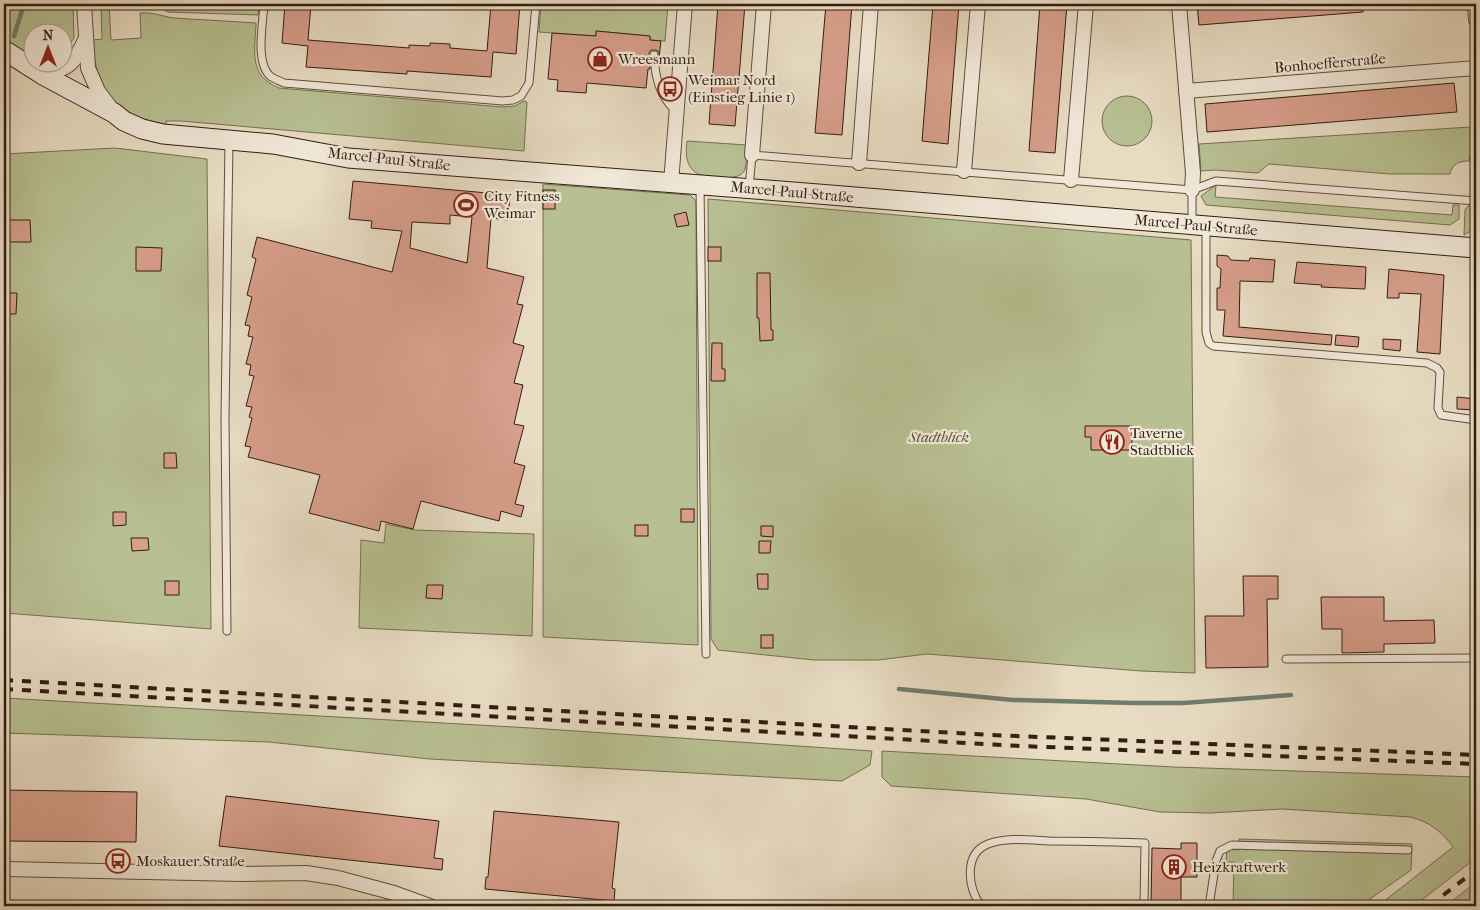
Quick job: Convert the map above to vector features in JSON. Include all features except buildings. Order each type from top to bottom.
[{"type":"street","name":"Marcel-Paul-Straße","points":[[84,4],[88,68],[98,91],[114,113]]},
{"type":"street","points":[[672,183],[685,4]]},
{"type":"street","points":[[752,155],[764,4]]},
{"type":"street","points":[[858,163],[871,4]]},
{"type":"street","points":[[964,171],[978,4]]},
{"type":"street","points":[[1071,180],[1086,4]]},
{"type":"street","points":[[1179,4],[1193,173],[1192,190]]},
{"type":"street","points":[[1475,4],[1476,20]]},
{"type":"street","points":[[43,75],[60,71],[76,60],[86,39]]},
{"type":"street","name":"Marcel-Paul-Straße","points":[[4,50],[43,75],[114,113],[124,121],[142,129],[163,134],[294,146],[348,158],[749,188],[1476,248]]},
{"type":"street","name":"Bonhoefferstraße","points":[[1186,91],[1476,68]]},
{"type":"street","points":[[4,869],[241,874],[306,873],[357,883],[394,893],[429,906]]},
{"type":"lane","points":[[264,4],[261,53],[264,68],[271,77],[284,83],[503,101],[513,100],[521,96],[529,83],[536,4]]},
{"type":"lane","points":[[654,55],[658,85],[666,100],[677,111]]},
{"type":"lane","points":[[227,630],[225,410],[229,140]]},
{"type":"lane","points":[[749,188],[752,155],[1192,190],[1216,181],[1476,201]]},
{"type":"lane","points":[[700,185],[706,654]]},
{"type":"lane","points":[[1192,190],[1199,226],[1206,332],[1213,346],[1427,363],[1437,368],[1440,372],[1438,408],[1441,415],[1476,420]]},
{"type":"lane","points":[[1286,659],[1476,658]]},
{"type":"lane","points":[[981,906],[974,897],[970,882],[970,868],[976,853],[986,844],[1002,840],[1022,840],[1145,843],[1144,906]]},
{"type":"lane","points":[[1209,906],[1216,861],[1220,851],[1232,846],[1408,850]]},
{"type":"green space","points":[[4,4],[73,4],[74,38],[72,41],[72,22],[22,22],[22,51],[4,41]]},
{"type":"green space","points":[[101,4],[109,4],[111,40],[141,38],[140,13],[174,18],[256,23],[255,53],[258,69],[269,83],[279,88],[503,107],[515,106],[524,101],[527,102],[524,151],[181,121],[166,121],[166,125],[134,115],[121,107],[112,98],[98,74],[93,40],[102,39]]},
{"type":"green space","points":[[139,4],[248,4],[259,6],[258,15],[168,12],[159,6],[139,6]]},
{"type":"green space","points":[[541,4],[668,4],[665,41],[650,40],[650,36],[596,31],[596,36],[539,32]]},
{"type":"green space","points":[[1127,96],[1136,98],[1147,107],[1152,121],[1150,130],[1141,141],[1127,146],[1118,144],[1107,135],[1102,121],[1104,112],[1113,101]]},
{"type":"green space","points":[[1471,127],[1472,147],[1469,161],[1456,164],[1450,174],[1390,174],[1269,164],[1258,173],[1201,171],[1199,144]]},
{"type":"green space","points":[[687,141],[747,145],[745,169],[738,176],[732,177],[700,175],[689,165],[686,151]]},
{"type":"green space","points":[[115,148],[207,159],[211,629],[5,613],[4,154]]},
{"type":"green space","points":[[543,184],[690,195],[696,201],[698,645],[543,637]]},
{"type":"green space","points":[[1216,185],[1215,197],[1452,215],[1453,205],[1459,205],[1459,219],[1450,225],[1206,205],[1201,196]]},
{"type":"green space","name":"Stadtblick","points":[[708,199],[1191,240],[1195,673],[1141,671],[927,654],[878,660],[814,660],[718,650],[711,639]]},
{"type":"green space","points":[[1468,206],[1476,207],[1476,228],[1464,235],[1465,210]]},
{"type":"green space","points":[[386,524],[415,530],[534,534],[532,636],[359,628],[361,540],[384,543]]},
{"type":"green space","points":[[4,698],[531,728],[872,751],[870,765],[842,781],[430,759],[269,742],[4,733]]},
{"type":"green space","points":[[882,751],[1174,767],[1476,777],[1476,858],[1414,906],[1378,906],[1453,847],[1435,828],[1411,817],[1282,809],[1210,813],[1160,812],[1086,799],[891,786],[882,777]]},
{"type":"green space","points":[[1239,839],[1412,844],[1411,870],[1360,906],[1233,906],[1234,862],[1226,862],[1227,849],[1239,850]]},
{"type":"green space","points":[[1476,882],[1476,906],[1446,906]]},
{"type":"waterway","points":[[14,36],[24,4]]},
{"type":"waterway","points":[[899,689],[1013,700],[1134,703],[1183,703],[1291,695]]},
{"type":"railway","points":[[4,680],[992,735],[1476,755]]},
{"type":"railway","points":[[4,689],[1021,746],[1476,764]]},
{"type":"railway","points":[[1429,906],[1476,870]]},
{"type":"place","name":"Wreesmann","points":[[600,59]]},
{"type":"place","name":"Weimar Nord (Einstieg Linie 1)","points":[[670,89]]},
{"type":"place","name":"City Fitness Weimar","points":[[466,205]]},
{"type":"place","name":"Taverne Stadtblick","points":[[1112,442]]},
{"type":"place","name":"Moskauer Straße","points":[[118,861]]},
{"type":"place","name":"Heizkraftwerk","points":[[1174,867]]}]
